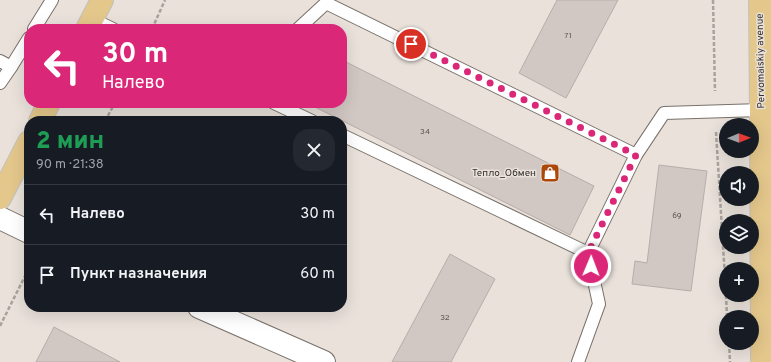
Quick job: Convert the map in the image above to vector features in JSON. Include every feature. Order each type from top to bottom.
[{"type":"main road","points":[[90,24],[102,0]]},
{"type":"main road","name":"Pervomaiskiy avenue","points":[[760,0],[766,62],[761,110],[762,362]]},
{"type":"main road","points":[[0,198],[24,152]]},
{"type":"street","points":[[0,218],[24,230]]},
{"type":"street","points":[[227,312],[324,362]]},
{"type":"lane","points":[[37,24],[52,0]]},
{"type":"lane","points":[[303,24],[325,1],[636,155]]},
{"type":"lane","points":[[0,82],[24,46]]},
{"type":"lane","points":[[0,61],[11,67]]},
{"type":"lane","points":[[285,108],[301,116]]},
{"type":"lane","points":[[578,362],[599,304],[588,253],[636,155],[664,114],[761,110]]},
{"type":"lane","points":[[347,137],[588,253]]},
{"type":"path","points":[[154,24],[165,0]]},
{"type":"path","points":[[0,326],[24,278]]},
{"type":"path","points":[[729,350],[730,362]]},
{"type":"building","points":[[557,0],[618,0],[566,98],[519,73]]},
{"type":"building","points":[[347,62],[594,186],[570,235],[347,123],[347,116],[333,116],[317,108],[347,108]]},
{"type":"building","points":[[659,165],[707,171],[691,291],[632,284],[635,261],[647,263]]},
{"type":"building","points":[[450,254],[495,279],[451,362],[392,362]]},
{"type":"building","points":[[54,327],[120,362],[36,362]]},
{"type":"place","name":"Тепло_Обмен","points":[[550,173]]},
{"type":"route","points":[[411,44],[636,155],[588,253],[591,266]]}]
